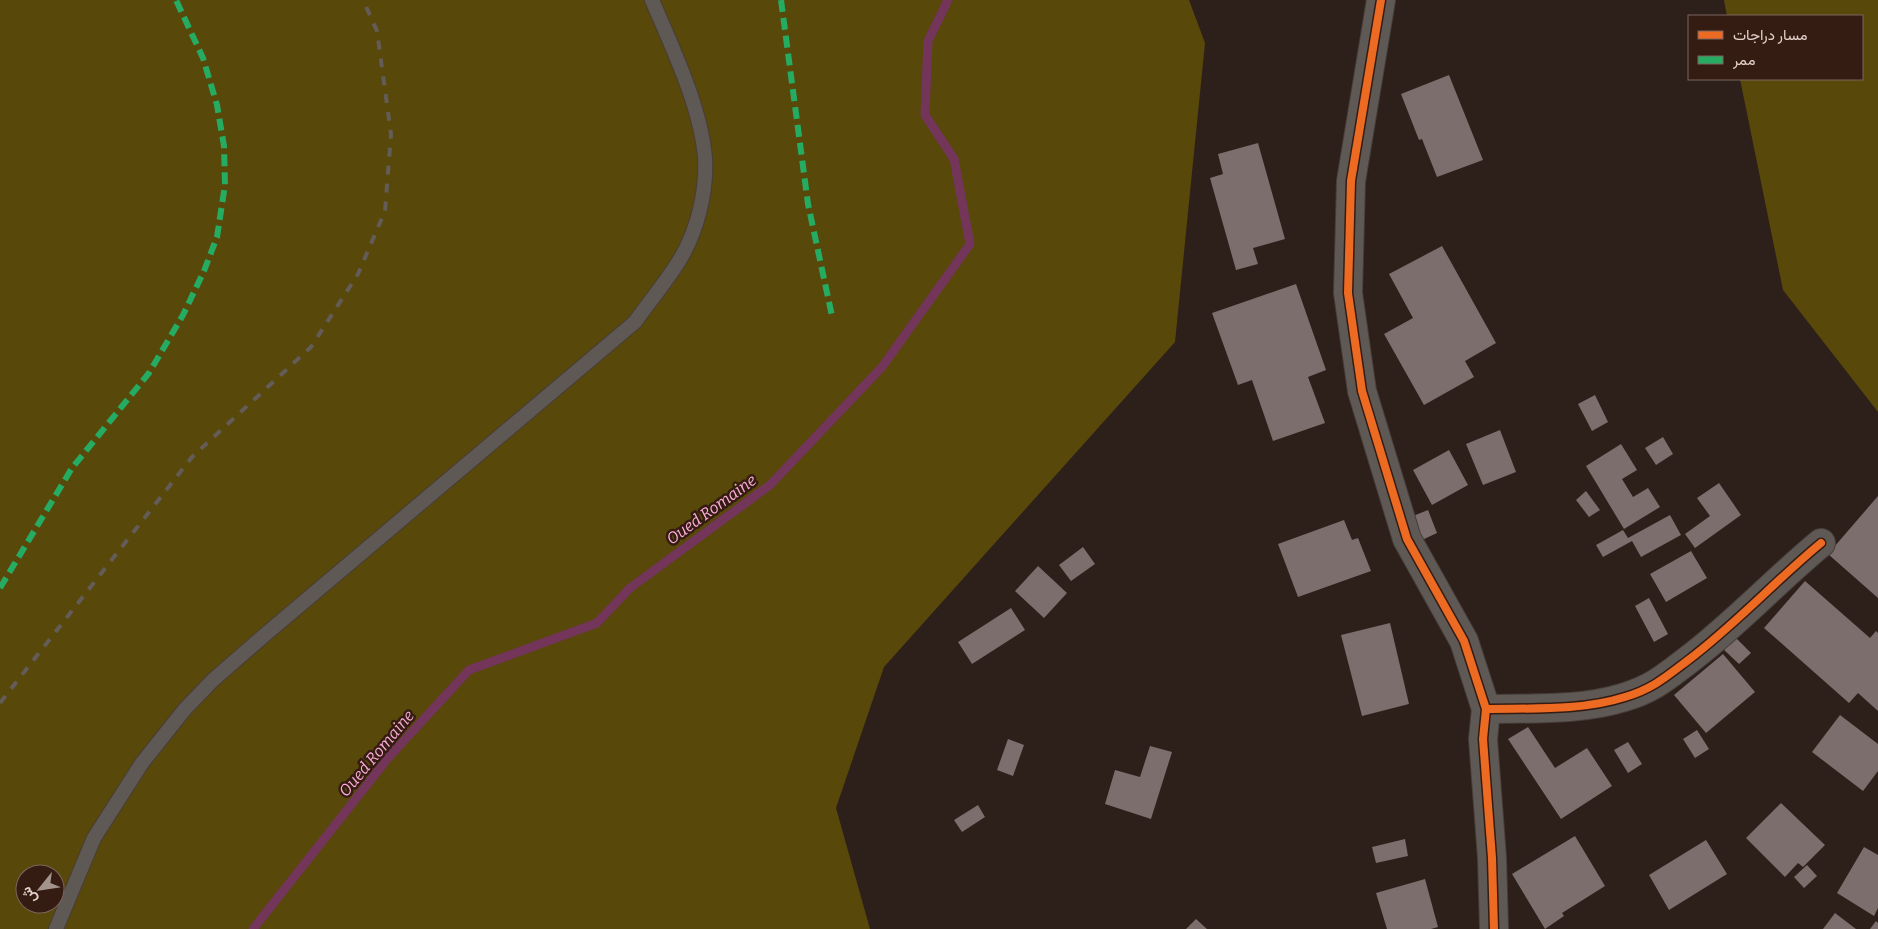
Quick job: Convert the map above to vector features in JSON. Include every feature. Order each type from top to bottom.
[{"type":"street","points":[[1381,0],[1351,181],[1349,303],[1362,391],[1407,539],[1464,641],[1486,710],[1483,739],[1492,858],[1494,929]]},
{"type":"street","points":[[1486,710],[1580,707],[1625,697],[1653,687],[1740,618],[1797,563],[1821,543]]},
{"type":"lane","points":[[56,929],[94,838],[120,794],[185,709],[213,680],[267,633],[635,322],[680,260],[698,216],[704,186],[705,159],[693,106],[652,0]]},
{"type":"shaded area","points":[[0,0],[1189,0],[1205,43],[1175,342],[884,667],[836,808],[870,929],[0,929]]},
{"type":"shaded area","points":[[1724,0],[1878,0],[1878,412],[1783,290],[1740,80],[1863,80],[1863,15],[1727,15]]},
{"type":"building","points":[[1449,75],[1483,160],[1437,177],[1422,139],[1419,140],[1401,94]]},
{"type":"building","points":[[1258,143],[1285,239],[1253,248],[1258,264],[1236,270],[1210,178],[1223,174],[1218,154]]},
{"type":"building","points":[[1442,246],[1496,343],[1465,361],[1474,377],[1424,405],[1384,334],[1413,318],[1389,274]]},
{"type":"building","points":[[1296,284],[1326,370],[1308,377],[1325,423],[1273,441],[1252,380],[1238,385],[1212,313]]},
{"type":"building","points":[[1595,395],[1608,422],[1592,431],[1578,404]]},
{"type":"building","points":[[1500,430],[1516,472],[1483,485],[1466,444]]},
{"type":"building","points":[[1663,437],[1673,454],[1656,465],[1645,448]]},
{"type":"building","points":[[1621,444],[1637,470],[1622,479],[1633,497],[1648,488],[1660,507],[1624,529],[1586,466]]},
{"type":"building","points":[[1449,450],[1468,485],[1432,505],[1413,470]]},
{"type":"building","points":[[1719,483],[1741,515],[1695,548],[1685,534],[1710,516],[1697,498]]},
{"type":"building","points":[[1586,491],[1600,510],[1589,517],[1576,500]]},
{"type":"building","points":[[1878,496],[1878,598],[1828,554]]},
{"type":"building","points":[[1428,510],[1437,533],[1422,540],[1413,516]]},
{"type":"building","points":[[1670,515],[1681,535],[1641,557],[1632,541],[1603,557],[1596,545],[1623,530],[1628,538]]},
{"type":"building","points":[[1344,520],[1352,540],[1358,538],[1371,571],[1298,597],[1278,544]]},
{"type":"building","points":[[1083,547],[1095,564],[1071,581],[1059,565]]},
{"type":"building","points":[[1691,551],[1707,578],[1666,602],[1650,574]]},
{"type":"building","points":[[1038,566],[1067,593],[1044,618],[1015,591]]},
{"type":"building","points":[[1805,581],[1870,638],[1876,631],[1878,633],[1878,711],[1858,693],[1849,703],[1764,628]]},
{"type":"building","points":[[1649,598],[1668,634],[1654,642],[1635,606]]},
{"type":"building","points":[[1011,608],[1025,630],[972,664],[958,642]]},
{"type":"building","points":[[1390,623],[1409,704],[1362,716],[1341,635]]},
{"type":"building","points":[[1734,636],[1751,653],[1739,664],[1722,648]]},
{"type":"building","points":[[1723,654],[1755,692],[1706,733],[1674,695]]},
{"type":"building","points":[[1840,715],[1878,744],[1878,771],[1863,791],[1812,752]]},
{"type":"building","points":[[1528,727],[1555,768],[1587,748],[1612,786],[1561,819],[1508,739]]},
{"type":"building","points":[[1697,730],[1709,749],[1695,758],[1683,739]]},
{"type":"building","points":[[1008,739],[1024,745],[1013,776],[997,770]]},
{"type":"building","points":[[1628,742],[1642,764],[1628,773],[1614,750]]},
{"type":"building","points":[[1150,746],[1172,752],[1151,819],[1105,804],[1115,770],[1140,777]]},
{"type":"building","points":[[1781,803],[1825,845],[1803,867],[1798,863],[1785,877],[1746,838]]},
{"type":"building","points":[[978,805],[985,817],[962,832],[954,820]]},
{"type":"building","points":[[1575,836],[1605,886],[1562,913],[1564,916],[1545,929],[1512,874]]},
{"type":"building","points":[[1405,839],[1408,856],[1376,863],[1372,847]]},
{"type":"building","points":[[1706,840],[1727,874],[1669,910],[1649,875]]},
{"type":"building","points":[[1864,847],[1878,855],[1878,908],[1874,916],[1837,893]]},
{"type":"building","points":[[1807,865],[1817,876],[1804,888],[1794,877]]},
{"type":"building","points":[[1425,879],[1438,927],[1431,929],[1387,929],[1376,893]]},
{"type":"building","points":[[1835,913],[1856,929],[1823,929]]},
{"type":"building","points":[[1196,919],[1207,929],[1186,929]]},
{"type":"building","points":[[1876,921],[1878,929],[1870,929]]},
{"type":"waterway","name":"Oued Romaine","points":[[253,929],[388,758],[469,670],[597,623],[630,588],[770,485],[882,367],[970,244],[954,159],[925,115],[928,41],[948,0]]},
{"type":"railway","points":[[0,703],[192,457],[311,347],[358,274],[385,211],[391,134],[377,31],[363,0]]},
{"type":"marked path","points":[[0,588],[72,468],[149,373],[183,315],[204,271],[217,237],[225,185],[224,146],[217,105],[203,58],[176,0]]},
{"type":"marked path","points":[[781,0],[808,204],[832,316]]},
{"type":"cycle path","points":[[1381,0],[1351,181],[1348,293],[1362,391],[1407,539],[1464,641],[1486,709],[1483,739],[1492,858],[1494,929]]},
{"type":"cycle path","points":[[1486,709],[1556,708],[1591,705],[1625,697],[1643,690],[1665,677],[1705,647],[1821,543]]}]
